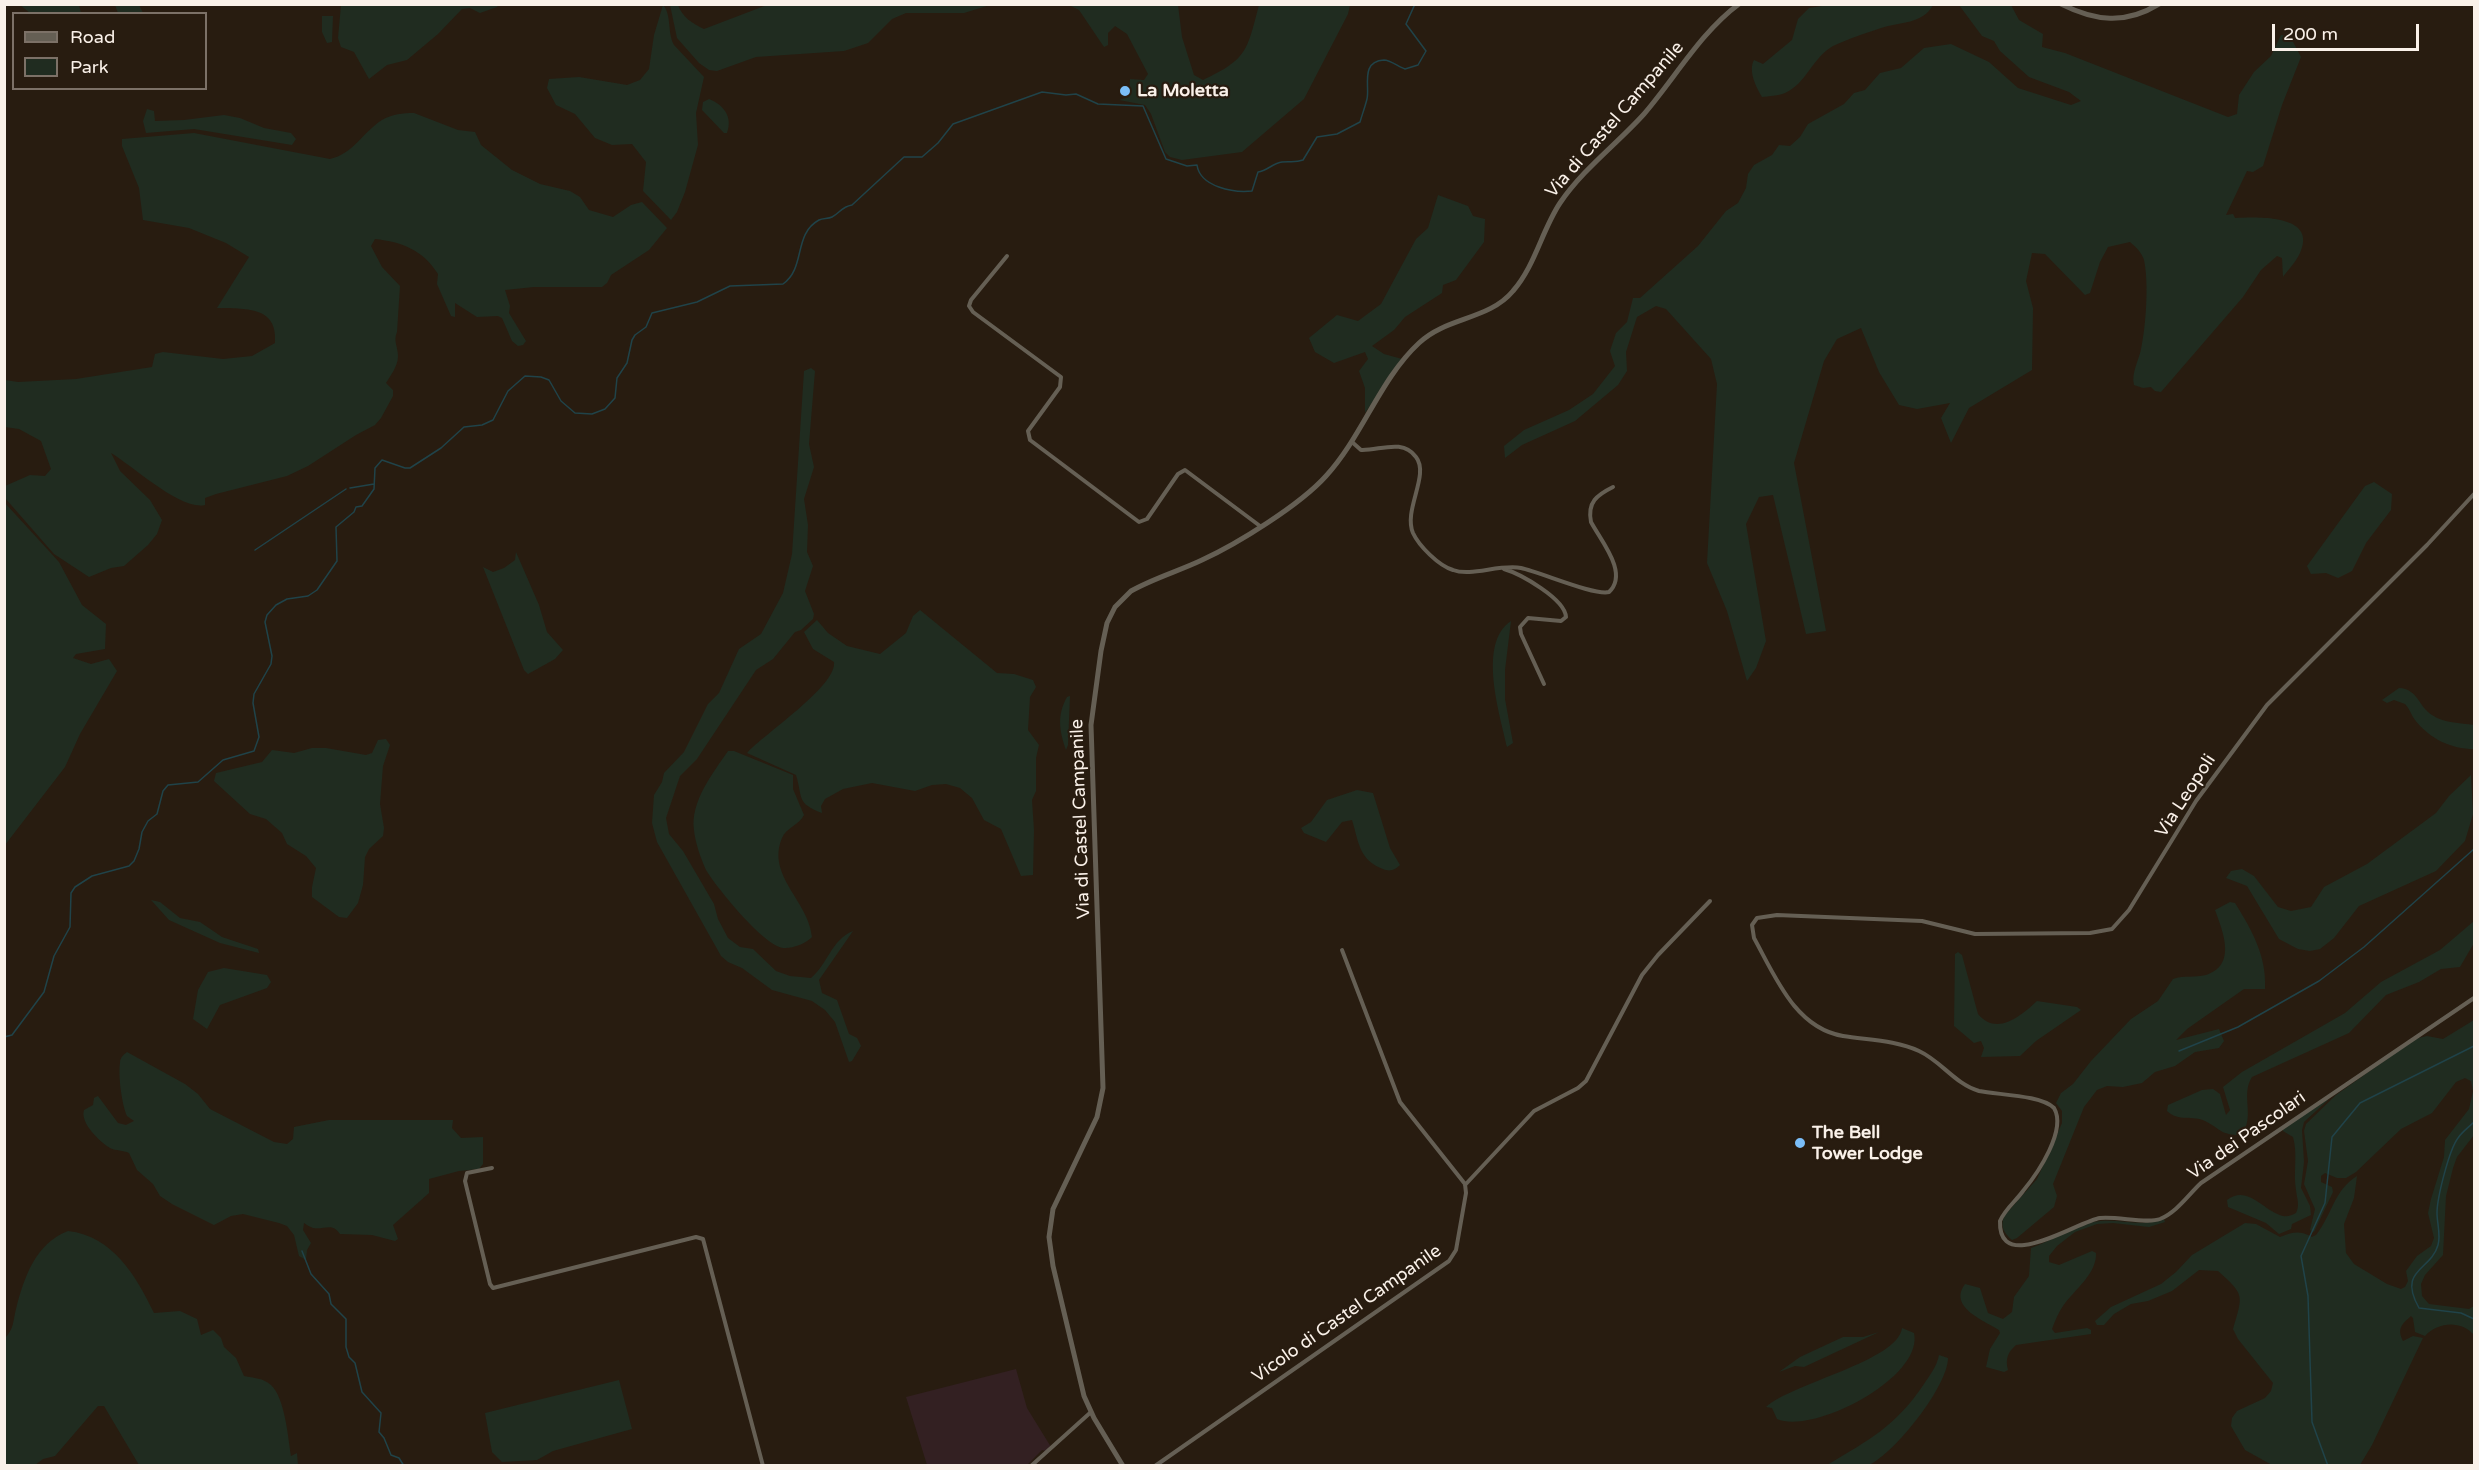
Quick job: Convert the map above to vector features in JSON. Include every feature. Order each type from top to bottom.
[{"type":"street","name":"Via di Castel Campanile","points":[[1123,1466],[1090,1412],[1082,1388],[1052,1260],[1049,1231],[1053,1209],[1097,1117],[1104,1088],[1091,747],[1092,713],[1103,639],[1112,612],[1129,592],[1219,552],[1316,486],[1329,472],[1396,372],[1419,343],[1440,329],[1491,309],[1514,290],[1567,193],[1637,122],[1707,37],[1739,4]]},
{"type":"street","points":[[2061,4],[2084,15],[2110,20],[2138,15],[2159,4]]},
{"type":"street","points":[[1007,256],[971,300],[969,306],[973,312],[1061,377],[1060,387],[1028,431],[1030,440],[1139,522],[1147,519],[1178,474],[1185,470],[1260,526]]},
{"type":"street","points":[[1351,441],[1360,450],[1398,447],[1407,449],[1416,456],[1421,471],[1412,508],[1412,529],[1419,542],[1442,564],[1461,572],[1498,567],[1529,570],[1597,592],[1609,592],[1616,580],[1616,569],[1591,522],[1590,515],[1594,498],[1613,487]]},
{"type":"street","name":"Via Leopoli","points":[[1850,917],[1922,921],[1975,934],[2090,933],[2112,929],[2129,910],[2196,801],[2267,705],[2475,494]]},
{"type":"street","points":[[1498,567],[1531,582],[1555,600],[1565,612],[1566,617],[1561,621],[1528,618],[1520,627],[1521,634],[1545,684]]},
{"type":"street","points":[[1342,950],[1402,1105],[1465,1185],[1534,1112],[1584,1083],[1647,968],[1710,901]]},
{"type":"street","name":"Via dei Pascolari","points":[[1850,917],[1762,916],[1755,920],[1752,933],[1789,999],[1802,1014],[1820,1028],[1839,1035],[1907,1047],[1926,1055],[1970,1088],[2043,1101],[2054,1107],[2059,1120],[2056,1135],[2034,1177],[2000,1221],[2001,1232],[2007,1239],[2025,1246],[2044,1242],[2077,1225],[2097,1219],[2126,1218],[2149,1221],[2161,1219],[2175,1209],[2201,1183],[2475,998]]},
{"type":"street","points":[[492,1168],[467,1173],[465,1181],[490,1284],[493,1288],[696,1237],[703,1239],[763,1466]]},
{"type":"street","name":"Vicolo di Castel Campanile","points":[[1155,1466],[1451,1258],[1456,1250],[1465,1185]]},
{"type":"street","points":[[1031,1466],[1090,1412]]},
{"type":"shaded area","points":[[1016,1369],[1027,1408],[1051,1447],[1046,1451],[1042,1450],[1027,1465],[927,1465],[906,1397]]},
{"type":"green space","points":[[341,4],[498,5],[480,13],[470,8],[462,9],[438,34],[407,60],[387,65],[369,79],[354,52],[341,47],[338,38]]},
{"type":"green space","points":[[1835,4],[1933,5],[1929,11],[1917,19],[1881,28],[1833,46],[1820,57],[1793,89],[1782,94],[1762,97],[1752,74],[1754,60],[1763,64],[1792,40],[1798,19],[1809,8]]},
{"type":"green space","points":[[20,5],[79,5],[81,12],[29,12]]},
{"type":"green space","points":[[115,5],[139,5],[142,12],[118,12]]},
{"type":"green space","points":[[663,5],[668,14],[674,45],[704,77],[696,113],[698,145],[685,192],[671,220],[643,191],[646,162],[632,144],[612,145],[595,138],[575,114],[556,105],[547,88],[549,79],[579,77],[627,85],[640,80],[649,69],[654,35]]},
{"type":"green space","points":[[670,5],[678,5],[688,20],[704,29],[767,5],[990,5],[964,13],[906,13],[892,19],[868,43],[844,51],[756,57],[717,71],[709,70],[699,63],[677,38]]},
{"type":"green space","points":[[1069,5],[1178,5],[1182,37],[1194,75],[1203,80],[1229,66],[1243,52],[1252,33],[1259,5],[1350,5],[1348,14],[1304,99],[1242,152],[1182,160],[1170,157],[1165,152],[1151,114],[1145,105],[1119,100],[1129,97],[1130,79],[1144,80],[1148,74],[1127,34],[1115,26],[1108,33],[1108,45],[1104,47],[1079,10]]},
{"type":"green space","points":[[1959,5],[2011,5],[2019,20],[2043,34],[2042,47],[2065,53],[2228,117],[2237,114],[2239,95],[2254,72],[2271,56],[2281,35],[2290,36],[2301,57],[2282,105],[2263,166],[2253,172],[2247,171],[2226,215],[2233,214],[2235,218],[2270,218],[2293,225],[2301,231],[2303,240],[2300,253],[2283,277],[2282,258],[2277,256],[2261,270],[2243,297],[2161,392],[2151,387],[2143,388],[2134,385],[2133,380],[2141,349],[2147,292],[2144,260],[2137,248],[2130,242],[2108,247],[2100,262],[2090,293],[2085,295],[2045,254],[2032,253],[2026,281],[2033,308],[2032,370],[1969,408],[1951,443],[1941,418],[1950,403],[1917,409],[1899,405],[1879,372],[1861,328],[1837,339],[1824,361],[1794,463],[1826,631],[1806,634],[1773,495],[1759,497],[1746,524],[1766,641],[1756,668],[1747,681],[1727,611],[1707,563],[1717,384],[1711,359],[1666,309],[1656,306],[1637,317],[1626,352],[1627,371],[1618,385],[1575,421],[1522,445],[1505,458],[1504,446],[1524,430],[1569,410],[1593,394],[1615,366],[1610,351],[1616,333],[1627,322],[1633,298],[1640,298],[1698,246],[1726,211],[1738,203],[1746,188],[1748,174],[1754,165],[1772,155],[1779,145],[1790,146],[1800,137],[1808,124],[1844,104],[1854,93],[1865,90],[1880,73],[1901,68],[1924,48],[1951,44],[1989,62],[2018,88],[2071,105],[2081,101],[2069,92],[2029,77],[2000,51],[1994,41],[1982,36]]},
{"type":"green space","points":[[322,16],[333,16],[332,42],[327,43],[322,32]]},
{"type":"green space","points":[[709,99],[726,112],[729,122],[727,133],[724,133],[702,110],[703,102]]},
{"type":"green space","points":[[147,109],[154,111],[155,121],[224,115],[240,118],[264,128],[291,133],[296,139],[292,145],[194,129],[146,133],[143,121]]},
{"type":"green space","points":[[414,113],[458,130],[475,132],[481,145],[512,170],[540,184],[570,191],[580,197],[589,210],[613,217],[631,205],[642,202],[667,228],[649,250],[611,275],[602,287],[534,287],[505,290],[510,306],[509,313],[526,341],[523,345],[518,346],[512,341],[502,318],[498,316],[477,317],[455,303],[455,317],[451,316],[437,284],[438,274],[426,259],[403,245],[375,239],[371,246],[382,267],[400,286],[395,338],[398,360],[386,383],[393,390],[393,396],[375,425],[308,466],[287,476],[216,494],[205,498],[205,505],[195,505],[171,495],[111,453],[120,471],[150,500],[162,520],[157,534],[124,566],[111,568],[89,577],[54,554],[5,498],[5,486],[30,475],[45,476],[51,469],[41,441],[19,429],[5,427],[5,380],[18,382],[76,379],[152,367],[155,354],[163,352],[223,359],[252,356],[275,343],[271,322],[265,315],[248,309],[217,308],[249,257],[226,243],[189,228],[143,220],[139,188],[122,146],[122,139],[194,133],[330,159],[352,148],[382,120],[398,114]]},
{"type":"green space","points":[[1438,195],[1468,206],[1473,216],[1485,219],[1484,242],[1456,280],[1443,285],[1442,293],[1405,317],[1394,330],[1372,346],[1384,354],[1402,359],[1365,413],[1365,388],[1359,371],[1368,359],[1365,352],[1334,363],[1315,352],[1309,338],[1337,315],[1358,321],[1381,304],[1416,239],[1428,228]]},
{"type":"green space","points":[[811,368],[815,371],[809,444],[814,467],[804,499],[808,525],[807,552],[813,566],[805,591],[814,614],[813,619],[801,630],[795,632],[773,659],[756,670],[697,759],[680,776],[666,818],[669,834],[683,851],[714,904],[718,919],[728,938],[740,947],[753,949],[776,971],[790,976],[811,978],[840,940],[853,931],[819,980],[822,993],[837,1000],[849,1034],[857,1038],[861,1046],[849,1062],[835,1022],[825,1010],[812,1001],[772,990],[721,956],[657,842],[652,823],[654,795],[662,782],[664,773],[684,752],[708,704],[719,693],[739,649],[761,634],[783,593],[792,554],[804,371]]},
{"type":"green space","points":[[2374,482],[2392,494],[2391,510],[2366,543],[2352,571],[2338,578],[2326,573],[2311,574],[2307,566],[2365,486]]},
{"type":"green space","points":[[5,503],[59,562],[82,605],[106,624],[105,649],[76,654],[73,658],[91,664],[109,659],[117,671],[80,734],[65,767],[5,845]]},
{"type":"green space","points":[[516,552],[539,605],[547,632],[563,650],[555,659],[528,674],[524,670],[483,567],[493,572],[504,568],[515,560]]},
{"type":"green space","points":[[920,610],[997,673],[1014,674],[1033,680],[1036,687],[1030,697],[1028,730],[1039,745],[1036,758],[1036,791],[1032,800],[1033,875],[1021,876],[1001,829],[984,820],[972,798],[960,788],[946,784],[932,785],[915,791],[872,783],[843,789],[825,799],[821,806],[822,813],[804,803],[796,775],[747,753],[812,696],[832,672],[834,662],[813,649],[804,632],[817,620],[828,633],[847,646],[880,654],[906,633],[913,616]]},
{"type":"green space","points":[[1511,621],[1505,670],[1505,699],[1513,743],[1507,747],[1496,699],[1493,662],[1495,645],[1501,631]]},
{"type":"green space","points":[[2399,688],[2410,691],[2427,711],[2437,718],[2474,725],[2474,749],[2449,745],[2434,738],[2421,727],[2405,704],[2394,700],[2387,703],[2382,700]]},
{"type":"green space","points":[[1070,696],[1066,750],[1060,716],[1067,697]]},
{"type":"green space","points":[[386,739],[390,745],[383,766],[380,804],[383,836],[369,849],[365,857],[363,885],[358,903],[347,918],[339,917],[312,897],[316,868],[306,856],[287,844],[282,833],[266,819],[250,814],[214,781],[216,773],[262,762],[272,750],[294,753],[312,748],[326,748],[366,755],[372,753],[378,740]]},
{"type":"green space","points":[[728,751],[734,751],[793,775],[793,789],[804,815],[782,838],[779,852],[780,864],[784,877],[804,912],[812,937],[791,948],[774,945],[741,915],[706,870],[700,856],[694,830],[696,809],[704,788]]},
{"type":"green space","points":[[2471,775],[2473,814],[2465,841],[2436,871],[2359,906],[2334,938],[2320,949],[2310,951],[2298,949],[2279,939],[2247,886],[2226,878],[2231,871],[2242,869],[2254,876],[2278,907],[2291,911],[2311,907],[2324,887],[2367,864],[2436,813],[2449,796]]},
{"type":"green space","points":[[1357,790],[1373,793],[1390,848],[1400,865],[1394,869],[1383,869],[1364,856],[1352,820],[1342,822],[1326,842],[1304,833],[1301,828],[1311,822],[1327,800]]},
{"type":"green space","points":[[151,900],[160,902],[180,918],[200,922],[222,937],[258,949],[259,953],[220,943],[169,920]]},
{"type":"green space","points":[[2230,902],[2235,903],[2257,944],[2264,966],[2265,989],[2244,989],[2187,1029],[2176,1040],[2219,1029],[2224,1041],[2219,1048],[2195,1052],[2175,1066],[2155,1072],[2142,1083],[2123,1087],[2107,1086],[2097,1090],[2084,1107],[2053,1184],[2057,1196],[2054,1207],[2012,1240],[2003,1230],[2004,1216],[2037,1179],[2062,1123],[2062,1111],[2056,1103],[2061,1093],[2073,1084],[2091,1061],[2131,1019],[2158,1001],[2173,979],[2206,975],[2222,964],[2225,956],[2224,938],[2215,910]]},
{"type":"green space","points":[[2474,921],[2474,943],[2460,967],[2441,969],[2419,982],[2386,995],[2349,1033],[2252,1077],[2247,1091],[2247,1121],[2241,1135],[2225,1133],[2205,1121],[2176,1116],[2167,1111],[2168,1105],[2202,1090],[2213,1089],[2220,1094],[2226,1115],[2230,1110],[2223,1087],[2242,1072],[2345,1013],[2381,982],[2440,950]]},
{"type":"green space","points":[[1958,952],[1962,955],[1978,1014],[1985,1021],[2001,1024],[2009,1021],[2037,1001],[2077,1007],[2081,1010],[2036,1041],[2020,1056],[1981,1057],[1984,1048],[1981,1041],[1974,1043],[1954,1026],[1955,954]]},
{"type":"green space","points":[[224,968],[267,975],[271,982],[267,988],[220,1005],[207,1029],[193,1019],[198,990],[208,972]]},
{"type":"green space","points":[[2474,1020],[2474,1135],[2457,1157],[2453,1168],[2446,1196],[2443,1255],[2425,1275],[2421,1284],[2422,1296],[2429,1304],[2469,1309],[2474,1306],[2474,1335],[2463,1327],[2449,1325],[2436,1328],[2425,1336],[2415,1332],[2411,1316],[2401,1327],[2400,1333],[2403,1341],[2413,1336],[2423,1338],[2372,1445],[2360,1465],[2272,1465],[2245,1450],[2231,1426],[2232,1418],[2237,1411],[2265,1398],[2271,1391],[2273,1383],[2238,1339],[2233,1329],[2239,1309],[2239,1296],[2233,1285],[2218,1271],[2199,1270],[2172,1291],[2148,1301],[2131,1304],[2114,1314],[2104,1325],[2097,1325],[2095,1321],[2111,1307],[2161,1284],[2192,1255],[2245,1223],[2256,1224],[2280,1237],[2296,1232],[2312,1237],[2316,1235],[2343,1188],[2357,1176],[2354,1198],[2344,1224],[2346,1253],[2354,1264],[2387,1284],[2401,1289],[2405,1287],[2408,1281],[2406,1271],[2417,1256],[2431,1246],[2434,1238],[2428,1213],[2431,1199],[2444,1157],[2445,1140],[2469,1109],[2473,1091],[2471,1081],[2465,1078],[2456,1082],[2432,1113],[2401,1129],[2356,1172],[2346,1178],[2337,1178],[2325,1173],[2321,1176],[2321,1182],[2332,1187],[2333,1192],[2314,1232],[2310,1230],[2315,1209],[2304,1184],[2308,1161],[2304,1131],[2306,1124],[2336,1095],[2415,1039],[2427,1036],[2443,1039]]},
{"type":"green space","points":[[127,1052],[185,1084],[198,1094],[210,1109],[274,1142],[287,1144],[293,1139],[294,1127],[329,1120],[453,1120],[452,1128],[461,1138],[483,1137],[483,1164],[479,1169],[459,1171],[429,1179],[429,1193],[393,1225],[398,1239],[395,1241],[372,1235],[340,1234],[331,1227],[313,1228],[304,1223],[303,1230],[311,1243],[307,1250],[306,1260],[299,1256],[294,1235],[287,1226],[243,1214],[231,1216],[214,1225],[172,1204],[160,1196],[153,1184],[137,1170],[129,1153],[110,1148],[91,1131],[85,1120],[84,1110],[93,1105],[94,1098],[98,1096],[118,1123],[126,1125],[134,1121],[127,1116],[125,1111],[120,1083],[120,1061]]},
{"type":"green space","points":[[2327,1098],[2328,1100],[2304,1122],[2302,1130],[2304,1162],[2301,1188],[2310,1206],[2311,1215],[2292,1224],[2291,1229],[2279,1234],[2266,1223],[2228,1207],[2227,1200],[2242,1195],[2256,1200],[2276,1214],[2288,1216],[2296,1213],[2298,1205],[2294,1143],[2293,1137],[2283,1129]]},
{"type":"green space","points":[[2164,1219],[2165,1222],[2149,1227],[2113,1223],[2097,1224],[2075,1232],[2057,1246],[2049,1256],[2049,1262],[2059,1265],[2092,1251],[2096,1253],[2089,1275],[2063,1306],[2052,1329],[2055,1333],[2087,1328],[2091,1330],[2091,1334],[2016,1345],[2008,1356],[2008,1370],[2004,1372],[1986,1367],[1990,1349],[2000,1333],[1999,1330],[1964,1306],[1961,1292],[1965,1284],[1980,1288],[1988,1313],[2003,1319],[2012,1312],[2014,1297],[2029,1276],[2031,1248],[2093,1222],[2146,1223]]},
{"type":"green space","points":[[68,1231],[84,1234],[110,1249],[131,1272],[154,1313],[180,1311],[197,1319],[201,1335],[213,1330],[221,1338],[224,1347],[236,1358],[244,1376],[262,1380],[271,1385],[280,1399],[291,1456],[297,1453],[298,1465],[139,1465],[104,1406],[98,1406],[55,1456],[43,1459],[35,1465],[5,1465],[5,1338],[12,1328],[23,1285],[33,1262],[57,1236]]},
{"type":"green space","points":[[1902,1328],[1914,1333],[1912,1350],[1902,1368],[1862,1399],[1815,1419],[1793,1422],[1777,1419],[1772,1408],[1766,1407],[1779,1398],[1883,1351],[1896,1340]]},
{"type":"green space","points":[[1879,1332],[1804,1367],[1795,1366],[1779,1372],[1800,1357],[1843,1337],[1863,1337]]},
{"type":"green space","points":[[1939,1355],[1948,1358],[1946,1370],[1939,1385],[1918,1418],[1892,1447],[1869,1465],[1849,1467],[1827,1465],[1881,1431],[1903,1411],[1931,1374]]},
{"type":"green space","points":[[619,1380],[632,1429],[553,1451],[537,1460],[502,1462],[492,1452],[485,1413]]},
{"type":"waterway","points":[[4,1037],[12,1035],[44,992],[54,956],[70,927],[71,893],[75,887],[92,876],[129,866],[134,861],[142,832],[148,821],[157,814],[163,791],[168,785],[198,782],[223,760],[254,751],[259,737],[253,703],[254,694],[271,664],[272,656],[265,622],[267,615],[276,605],[287,599],[308,596],[317,590],[337,561],[336,527],[354,512],[356,507],[362,506],[374,489],[375,468],[382,460],[410,468],[441,448],[464,427],[482,425],[493,420],[508,391],[525,376],[549,380],[561,401],[575,413],[592,414],[605,409],[615,398],[617,378],[627,363],[632,340],[646,327],[652,313],[697,302],[730,286],[783,284],[795,269],[806,234],[819,220],[832,217],[845,207],[852,205],[904,157],[922,157],[938,143],[953,124],[1042,92],[1076,94],[1098,104],[1143,106],[1166,159],[1187,166],[1197,165],[1204,179],[1219,187],[1236,191],[1252,191],[1258,172],[1279,163],[1303,160],[1317,137],[1337,134],[1360,122],[1368,94],[1369,70],[1377,61],[1389,61],[1405,69],[1418,65],[1426,51],[1406,24],[1415,4]]},
{"type":"waterway","points":[[350,488],[374,484]]},
{"type":"waterway","points":[[255,550],[346,489]]},
{"type":"waterway","points":[[2179,1051],[2238,1027],[2319,981],[2364,947],[2474,849]]},
{"type":"waterway","points":[[2328,1466],[2312,1422],[2308,1296],[2301,1256],[2325,1203],[2332,1137],[2360,1103],[2474,1046]]},
{"type":"waterway","points":[[2474,1122],[2460,1136],[2451,1153],[2439,1197],[2438,1245],[2434,1254],[2413,1278],[2412,1285],[2413,1295],[2419,1308],[2461,1313],[2474,1319]]},
{"type":"waterway","points":[[302,1251],[311,1274],[329,1294],[331,1304],[346,1319],[346,1347],[349,1357],[355,1363],[362,1392],[381,1413],[379,1432],[391,1455],[399,1458],[404,1466]]},
{"type":"place","name":"La Moletta","points":[[1125,91]]},
{"type":"place","name":"The Bell Tower Lodge","points":[[1800,1143]]}]
